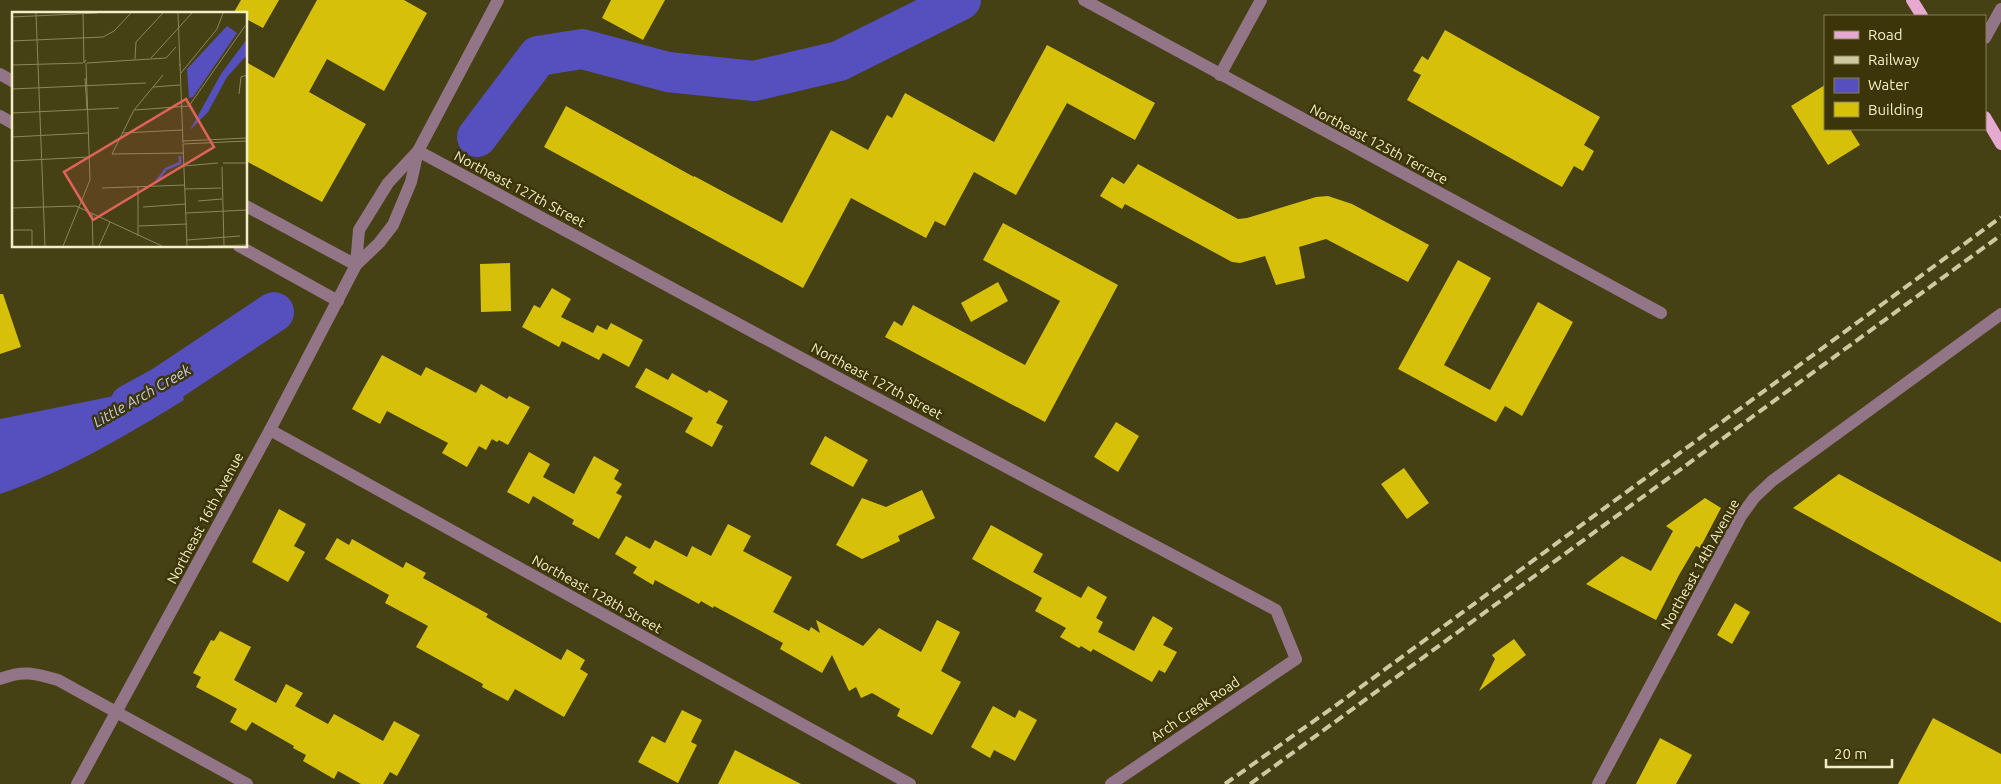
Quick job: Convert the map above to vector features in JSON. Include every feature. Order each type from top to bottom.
[{"type":"main road","points":[[1912,0],[1921,15]]},
{"type":"main road","points":[[1986,119],[2001,144]]},
{"type":"street","name":"Northeast 16th Avenue","points":[[77,784],[270,430],[356,266],[393,226],[411,182],[418,151],[498,0]]},
{"type":"street","name":"Northeast 125th Terrace","points":[[1084,0],[1661,313]]},
{"type":"street","points":[[1220,75],[1261,0]]},
{"type":"street","points":[[1986,36],[2001,9]]},
{"type":"street","points":[[0,74],[12,81]]},
{"type":"street","points":[[0,116],[12,123]]},
{"type":"street","name":"Northeast 16th Avenue","points":[[356,266],[358,230],[388,183],[418,151]]},
{"type":"street","name":"Northeast 127th Street","points":[[418,151],[853,386],[1276,610],[1296,659]]},
{"type":"street","points":[[248,207],[356,266]]},
{"type":"street","points":[[243,248],[338,301]]},
{"type":"street","name":"Northeast 14th Avenue","points":[[1598,784],[1741,516],[1754,498],[1772,481],[2001,314]]},
{"type":"street","name":"Northeast 128th Street","points":[[270,430],[910,784]]},
{"type":"street","name":"Arch Creek Road","points":[[1110,784],[1296,659]]},
{"type":"street","points":[[0,679],[17,673],[35,673],[58,680],[247,784]]},
{"type":"water","points":[[175,371],[184,400],[117,440],[71,464],[0,494],[0,419],[119,395]]},
{"type":"building","points":[[241,0],[279,0],[263,28],[248,20],[248,12],[234,12]]},
{"type":"building","points":[[317,0],[404,0],[427,13],[384,91],[327,59],[309,92],[366,124],[322,202],[248,162],[248,63],[274,78]]},
{"type":"building","points":[[611,0],[665,0],[643,40],[602,18]]},
{"type":"building","points":[[1445,30],[1600,117],[1584,145],[1594,151],[1583,171],[1574,166],[1562,187],[1407,100],[1421,75],[1413,71],[1422,56],[1428,60]]},
{"type":"building","points":[[1047,45],[1155,103],[1135,140],[1067,103],[1016,195],[974,172],[945,226],[935,221],[926,238],[851,198],[803,288],[544,147],[566,106],[782,223],[831,130],[868,150],[887,115],[892,118],[905,93],[994,142]]},
{"type":"building","points":[[1824,86],[1824,130],[1851,130],[1860,145],[1828,165],[1791,106]]},
{"type":"building","points":[[1138,164],[1238,219],[1316,197],[1328,196],[1352,204],[1429,245],[1408,282],[1326,239],[1299,247],[1305,278],[1276,285],[1265,256],[1240,263],[1232,262],[1125,204],[1122,209],[1100,196],[1112,177],[1124,184]]},
{"type":"building","points":[[1003,223],[1118,285],[1045,422],[885,337],[894,321],[902,326],[913,305],[1025,365],[1060,301],[983,260]]},
{"type":"building","points":[[1458,260],[1491,278],[1444,365],[1490,390],[1538,302],[1573,322],[1522,416],[1505,406],[1496,422],[1398,369]]},
{"type":"building","points":[[510,263],[511,311],[481,312],[480,264]]},
{"type":"building","points":[[998,282],[1008,301],[971,322],[961,303]]},
{"type":"building","points":[[552,288],[571,299],[561,317],[593,333],[597,325],[607,330],[611,323],[643,340],[629,367],[603,353],[599,360],[562,341],[559,347],[522,327],[534,305],[540,308]]},
{"type":"building","points":[[0,294],[3,294],[21,347],[0,354]]},
{"type":"building","points":[[382,355],[421,376],[426,367],[476,393],[481,384],[507,399],[509,396],[530,407],[508,445],[499,440],[497,442],[492,439],[486,450],[479,446],[467,467],[442,453],[448,443],[387,411],[380,424],[352,409]]},
{"type":"building","points":[[646,368],[668,380],[672,373],[707,393],[709,390],[728,401],[716,423],[723,426],[712,447],[685,432],[693,418],[635,387]]},
{"type":"building","points":[[1116,422],[1139,436],[1118,472],[1094,457]]},
{"type":"building","points":[[825,436],[868,460],[853,487],[810,464]]},
{"type":"building","points":[[529,452],[550,464],[543,477],[574,494],[594,456],[619,470],[614,479],[622,484],[616,493],[622,496],[599,539],[572,524],[574,520],[533,496],[529,504],[507,492]]},
{"type":"building","points":[[1404,468],[1429,503],[1407,519],[1381,484]]},
{"type":"building","points":[[1839,474],[2001,562],[2001,623],[1793,508]]},
{"type":"building","points":[[922,490],[935,518],[898,536],[900,541],[862,559],[836,545],[862,498],[886,507]]},
{"type":"building","points":[[1705,498],[1721,508],[1700,548],[1696,546],[1679,575],[1656,620],[1586,584],[1622,556],[1651,571],[1673,531],[1666,526]]},
{"type":"building","points":[[279,509],[306,524],[294,546],[305,552],[288,582],[252,562]]},
{"type":"building","points":[[728,524],[751,536],[743,551],[792,577],[773,612],[809,631],[811,627],[820,633],[816,620],[863,646],[879,628],[921,652],[937,620],[960,632],[941,671],[961,682],[932,735],[897,716],[900,709],[872,693],[861,698],[856,687],[849,691],[832,655],[822,673],[780,649],[783,643],[714,606],[713,608],[701,601],[699,604],[655,580],[653,585],[633,573],[637,567],[615,554],[626,536],[650,549],[655,540],[687,557],[692,546],[711,556]]},
{"type":"building","points":[[991,525],[1043,554],[1033,572],[1081,598],[1088,586],[1107,597],[1096,618],[1103,622],[1098,632],[1134,651],[1153,616],[1173,628],[1163,645],[1177,652],[1165,673],[1159,670],[1152,682],[1093,649],[1091,652],[1081,646],[1079,648],[1060,637],[1066,628],[1035,611],[1042,598],[972,559]]},
{"type":"building","points":[[337,538],[349,545],[352,539],[403,568],[406,562],[426,573],[423,578],[488,614],[486,617],[561,660],[567,649],[585,660],[580,669],[588,674],[564,717],[515,689],[508,701],[482,687],[483,684],[416,647],[428,626],[385,603],[389,595],[325,559]]},
{"type":"building","points":[[1735,603],[1750,612],[1732,644],[1717,635]]},
{"type":"building","points":[[220,631],[251,647],[234,680],[276,703],[286,684],[303,693],[295,706],[328,724],[334,714],[383,741],[394,721],[420,735],[397,776],[390,772],[383,784],[361,784],[338,771],[334,779],[303,761],[306,755],[293,748],[294,746],[252,722],[246,731],[230,722],[237,709],[196,687],[201,677],[193,673],[211,640],[214,641]]},
{"type":"building","points":[[1514,639],[1526,655],[1479,691],[1495,659],[1492,655]]},
{"type":"building","points":[[993,706],[1015,718],[1019,710],[1037,720],[1015,761],[994,750],[990,758],[971,747]]},
{"type":"building","points":[[682,710],[702,720],[691,742],[697,745],[678,783],[638,762],[652,736],[665,743]]},
{"type":"building","points":[[1933,718],[2001,754],[2001,784],[1898,784]]},
{"type":"building","points":[[1660,738],[1692,755],[1676,784],[1636,784]]},
{"type":"building","points":[[735,750],[801,784],[718,784]]},
{"type":"waterway","points":[[477,137],[538,56],[582,49],[668,72],[754,81],[839,61],[961,0]]},
{"type":"waterway","name":"Little Arch Creek","points":[[130,404],[163,386],[274,312]]},
{"type":"railway","points":[[1225,784],[1335,706],[2001,217]]},
{"type":"railway","points":[[1250,784],[2001,235]]}]
